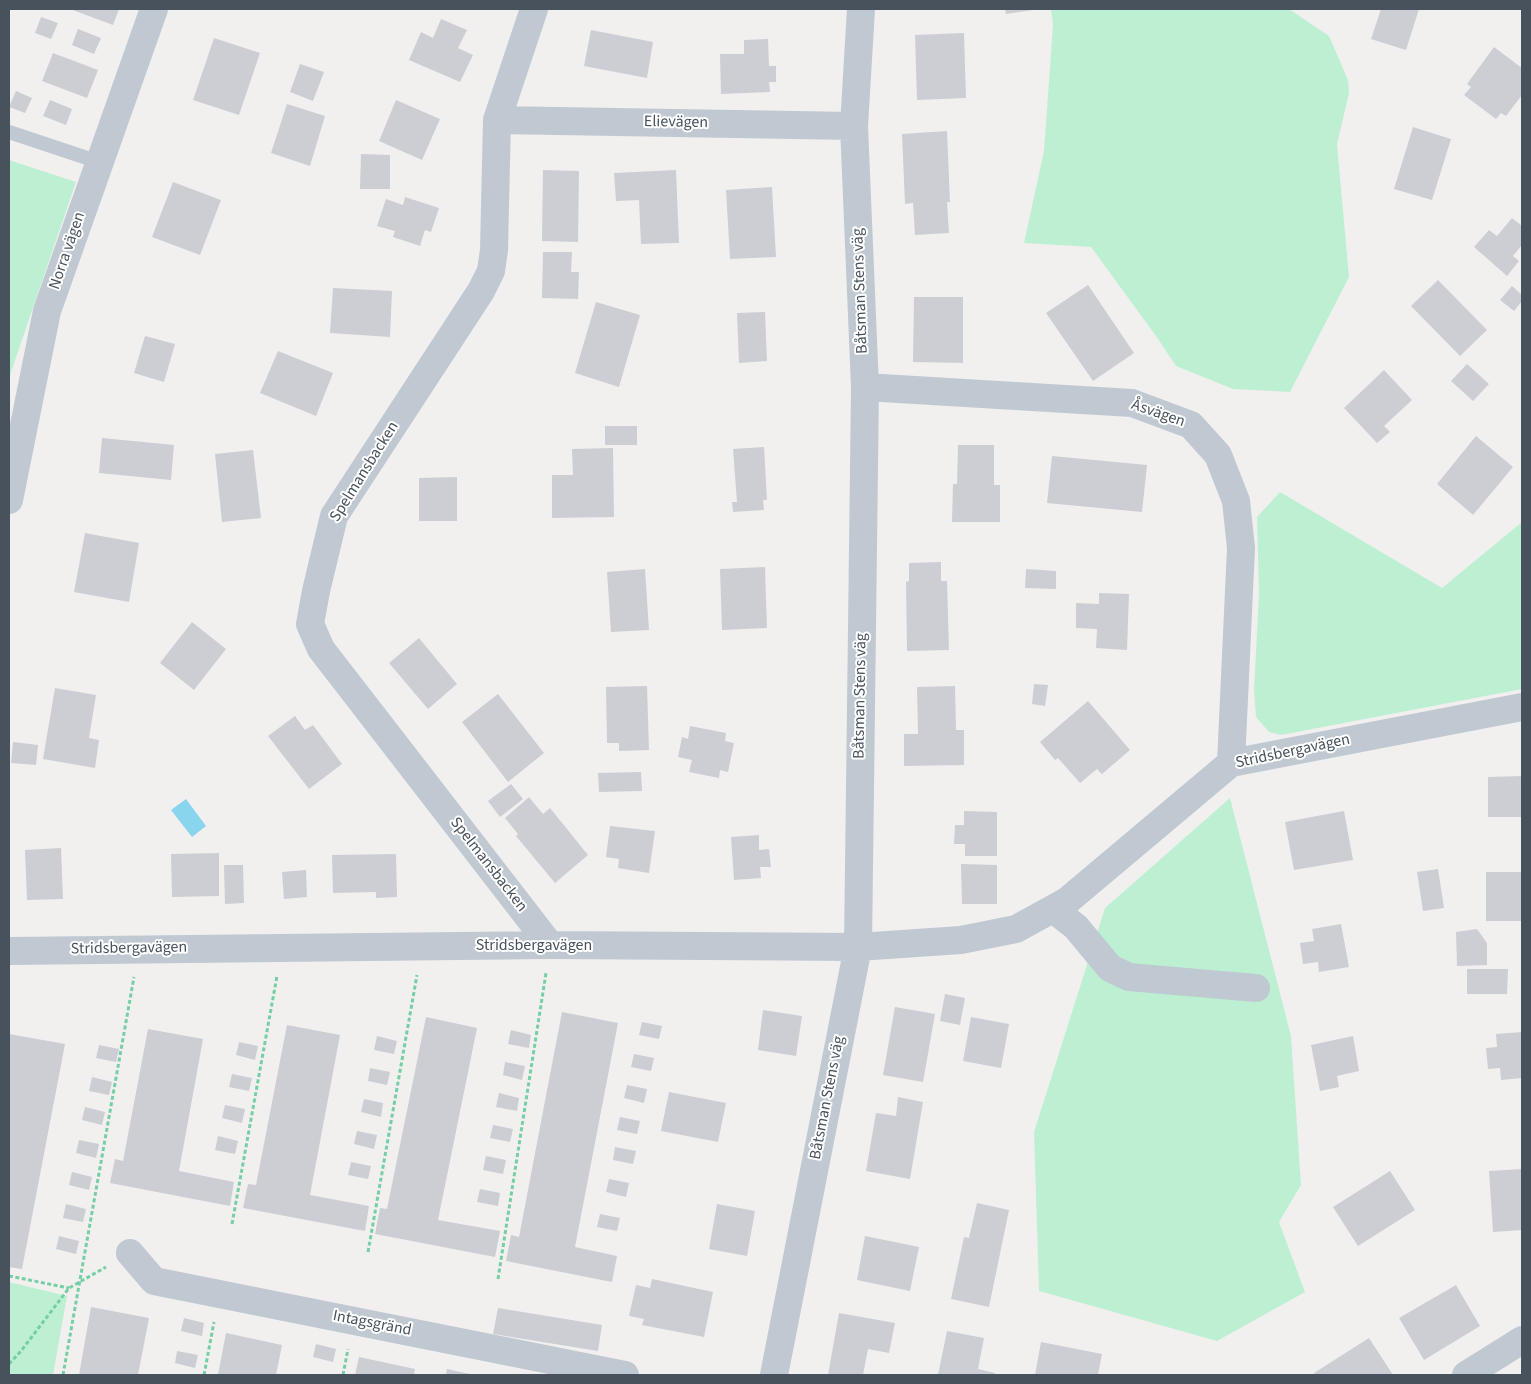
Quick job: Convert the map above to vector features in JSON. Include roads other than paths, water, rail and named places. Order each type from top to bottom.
[{"type":"street","name":"Norra vägen","points":[[9,500],[47,312],[154,9]]},
{"type":"street","name":"Spelmansbacken","points":[[534,9],[497,120],[494,250],[491,271],[481,291],[334,516],[310,624],[321,649],[550,945]]},
{"type":"street","name":"Båtsman Stens väg","points":[[774,1375],[858,947],[865,387],[854,126],[861,9]]},
{"type":"street","name":"Elievägen","points":[[497,120],[854,126]]},
{"type":"street","name":"Åsvägen","points":[[865,387],[1132,403],[1191,425],[1218,455],[1236,501],[1241,548],[1231,763]]},
{"type":"street","name":"Stridsbergavägen","points":[[9,951],[139,948],[550,945],[858,947],[970,938],[1016,929],[1067,901],[1231,763],[1522,707]]},
{"type":"street","points":[[1053,909],[1076,927],[1110,968],[1129,977],[1256,988]]},
{"type":"street","name":"Intagsgränd","points":[[130,1253],[154,1280],[625,1375]]},
{"type":"street","points":[[1466,1375],[1522,1340]]},
{"type":"lane","points":[[9,132],[99,162]]},
{"type":"water","points":[[186,799],[206,826],[192,837],[171,810]]}]
